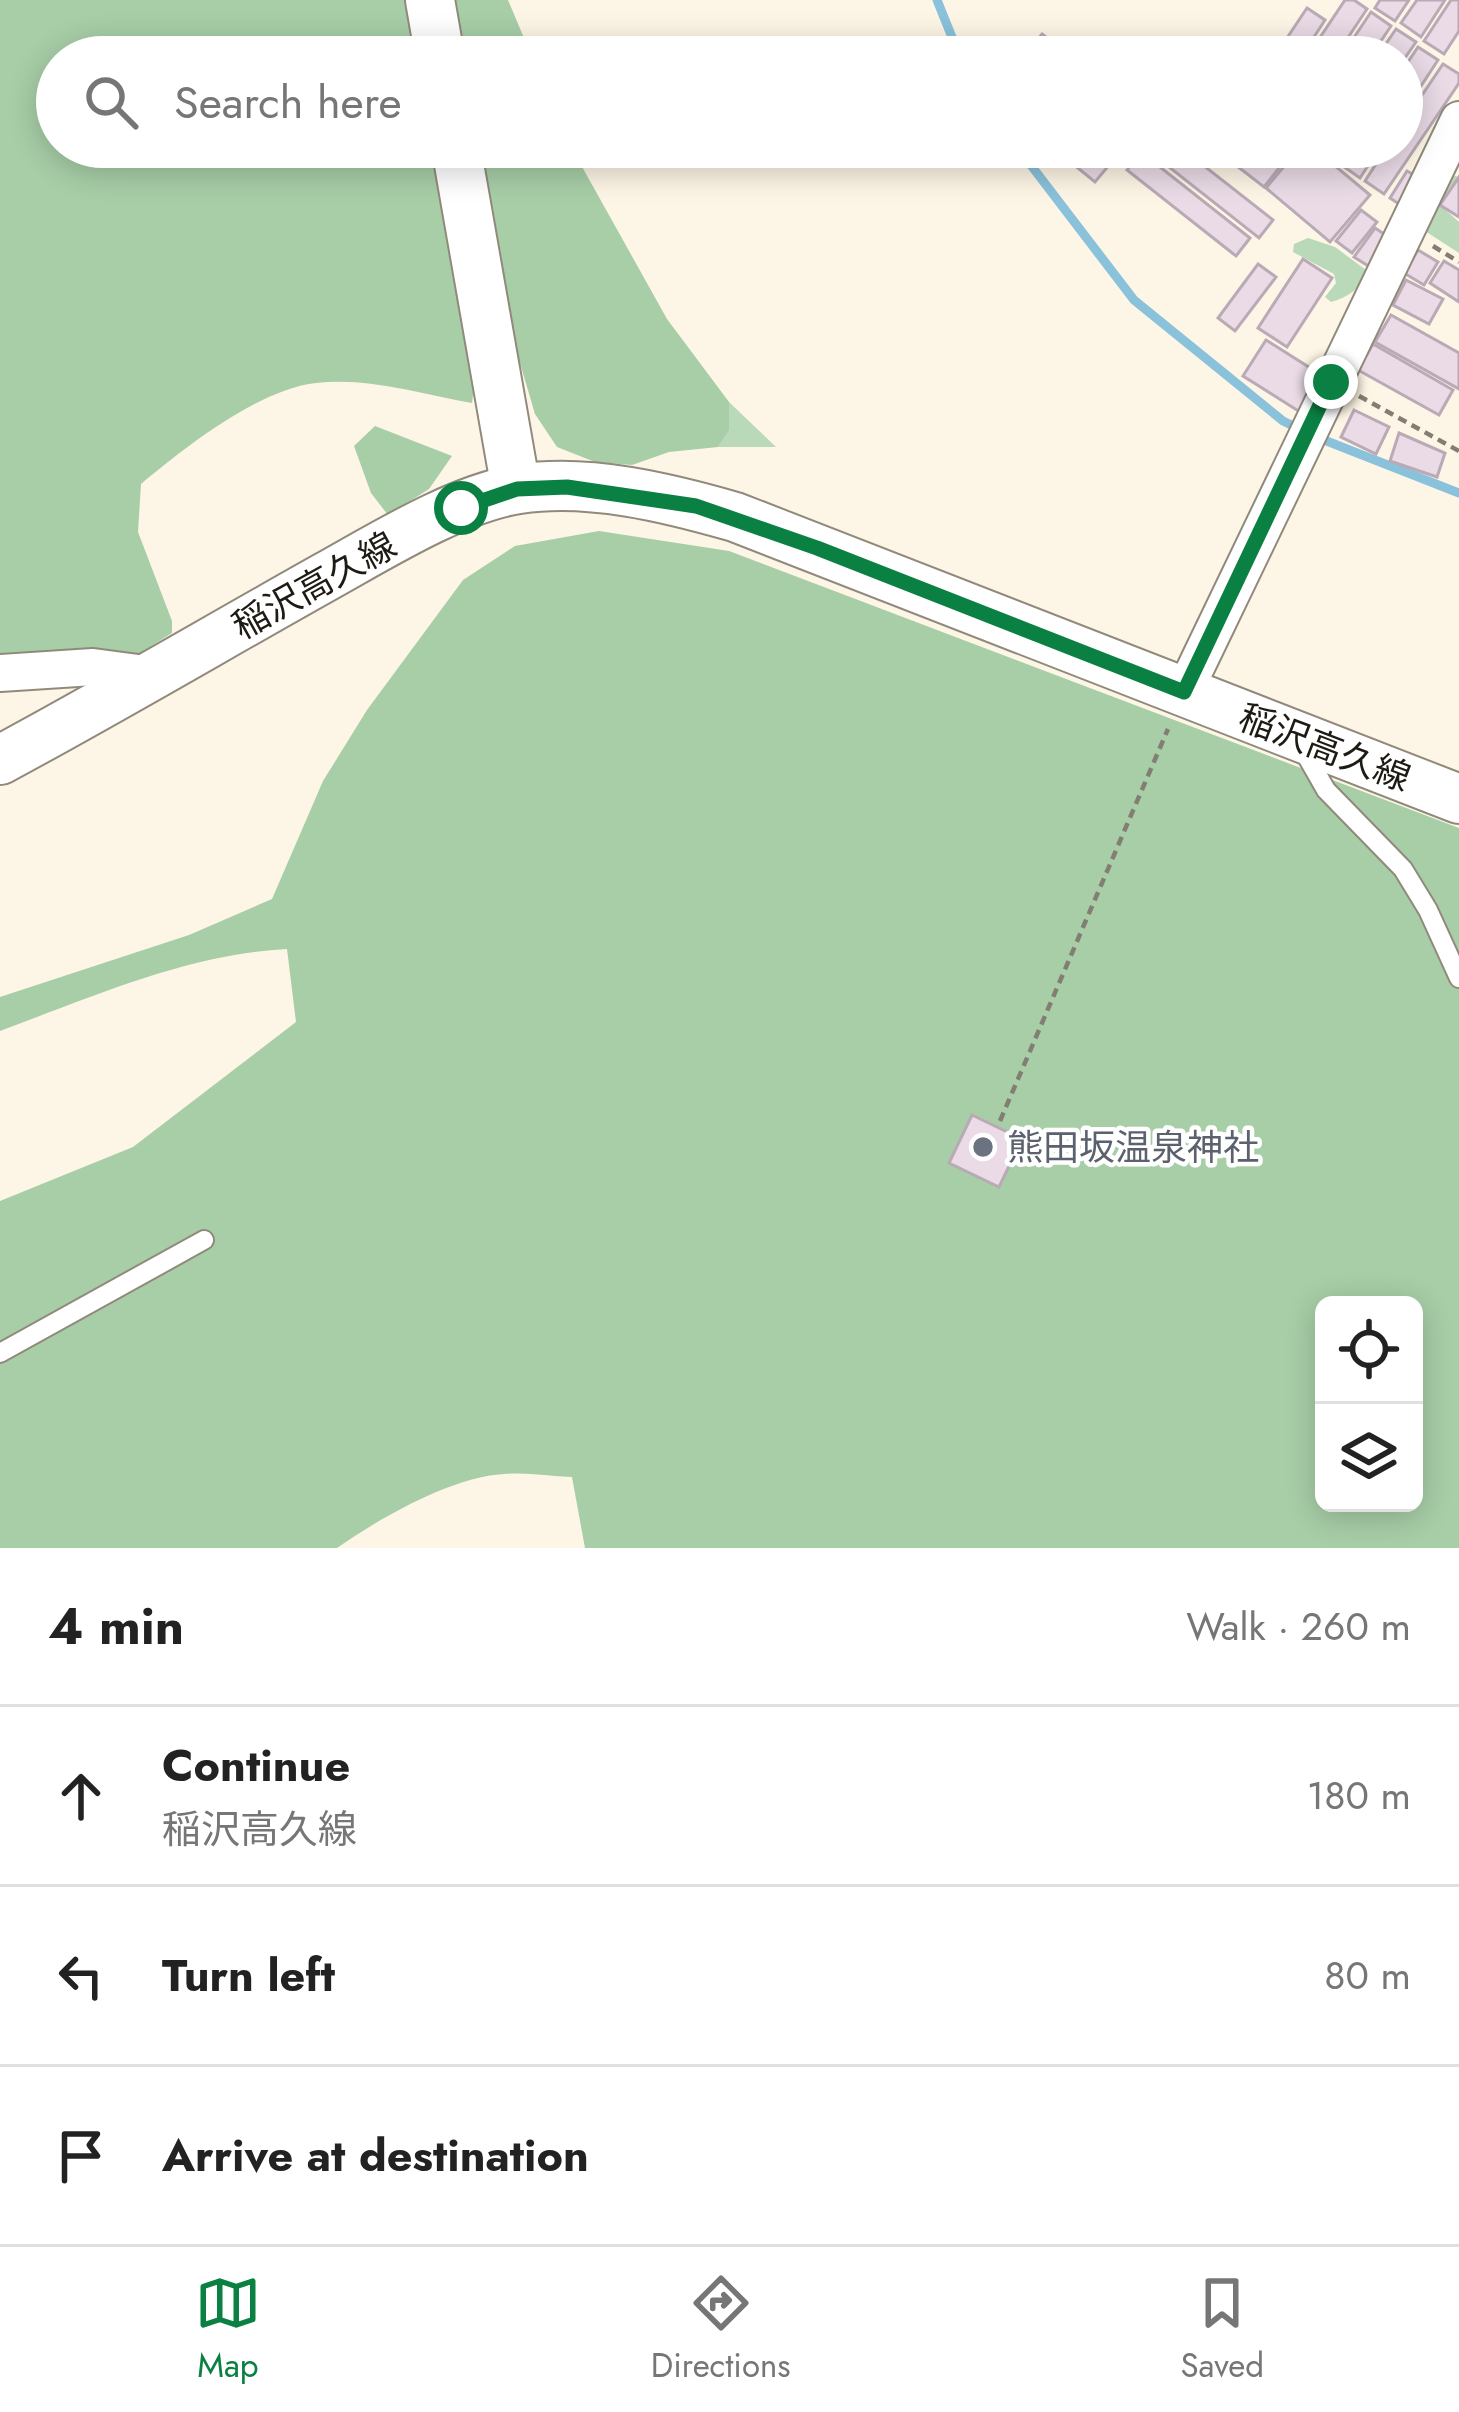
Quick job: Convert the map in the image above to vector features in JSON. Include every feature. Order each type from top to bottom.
[{"type":"main road","points":[[430,0],[436,36]]},
{"type":"main road","points":[[460,168],[517,489]]},
{"type":"main road","name":"稲沢高久線","points":[[0,760],[367,554],[461,508],[517,489],[567,487],[630,494],[735,518],[1459,799]]},
{"type":"street","points":[[1184,692],[1459,120]]},
{"type":"street","points":[[0,673],[93,667],[153,675]]},
{"type":"lane","points":[[1296,739],[1326,790],[1403,869],[1459,978]]},
{"type":"lane","points":[[0,1353],[204,1240]]},
{"type":"path","points":[[1331,382],[1459,451]]},
{"type":"path","points":[[1000,1121],[1184,692]]},
{"type":"green space","points":[[0,0],[508,0],[523,36],[36,36],[36,168],[583,168],[667,319],[729,402],[729,431],[718,447],[669,452],[632,465],[595,462],[557,447],[535,414],[520,363],[477,363],[472,403],[355,382],[294,388],[223,422],[141,484],[138,532],[172,621],[172,633],[134,657],[0,667]]},
{"type":"green space","points":[[1448,174],[1459,177],[1440,205],[1459,222],[1459,253],[1425,231]]},
{"type":"green space","points":[[1308,238],[1335,247],[1370,273],[1354,291],[1331,302],[1325,297],[1336,283],[1334,274],[1293,252],[1294,244]]},
{"type":"green space","points":[[729,402],[776,447],[718,447],[729,431]]},
{"type":"green space","points":[[375,426],[452,456],[429,489],[388,515],[371,493],[354,446]]},
{"type":"green space","points":[[599,531],[729,551],[1459,828],[1459,1548],[585,1548],[572,1477],[521,1473],[483,1477],[439,1491],[337,1548],[0,1548],[0,1201],[133,1147],[296,1022],[287,949],[177,968],[0,1031],[0,997],[189,935],[272,899],[323,781],[367,710],[463,580],[515,546]]},
{"type":"building","points":[[1345,0],[1367,9],[1349,36],[1321,36]]},
{"type":"building","points":[[1380,0],[1409,0],[1395,21],[1375,8]]},
{"type":"building","points":[[1417,0],[1445,0],[1422,36],[1401,23]]},
{"type":"building","points":[[1451,0],[1459,0],[1459,31],[1444,54],[1424,41]]},
{"type":"building","points":[[1307,8],[1325,20],[1315,36],[1288,36]]},
{"type":"building","points":[[1371,12],[1391,26],[1384,36],[1355,36]]},
{"type":"building","points":[[1423,50],[1438,60],[1423,83]]},
{"type":"building","points":[[1443,64],[1459,74],[1459,83],[1423,136],[1423,94]]},
{"type":"building","points":[[1078,168],[1107,168],[1095,182]]},
{"type":"building","points":[[1161,168],[1250,238],[1236,256],[1127,170]]},
{"type":"building","points":[[1170,168],[1207,168],[1273,220],[1259,238]]},
{"type":"building","points":[[1239,168],[1279,168],[1264,187]]},
{"type":"building","points":[[1283,168],[1338,168],[1370,195],[1330,242],[1266,188]]},
{"type":"building","points":[[1346,168],[1366,168],[1360,178]]},
{"type":"building","points":[[1373,168],[1402,168],[1384,194],[1365,181]]},
{"type":"building","points":[[1407,171],[1416,176],[1399,204],[1390,198]]},
{"type":"building","points":[[1459,177],[1459,217],[1440,205]]},
{"type":"building","points":[[1361,210],[1377,222],[1352,253],[1336,241]]},
{"type":"building","points":[[1375,228],[1390,238],[1370,267],[1354,257]]},
{"type":"building","points":[[1418,250],[1438,262],[1424,285],[1404,273]]},
{"type":"building","points":[[1303,259],[1332,278],[1287,347],[1258,328]]},
{"type":"building","points":[[1444,261],[1459,270],[1459,302],[1430,283]]},
{"type":"building","points":[[1258,264],[1276,277],[1235,331],[1218,318]]},
{"type":"building","points":[[1406,280],[1443,299],[1429,324],[1393,305]]},
{"type":"building","points":[[1391,315],[1459,353],[1459,389],[1375,342]]},
{"type":"building","points":[[1266,340],[1323,376],[1300,412],[1243,376]]},
{"type":"building","points":[[1373,344],[1453,390],[1439,415],[1358,370]]},
{"type":"building","points":[[1354,410],[1389,427],[1376,454],[1341,437]]},
{"type":"building","points":[[1399,433],[1445,453],[1437,477],[1390,461]]},
{"type":"building","points":[[972,1115],[1022,1139],[999,1187],[949,1163]]},
{"type":"waterway","points":[[937,0],[952,36]]},
{"type":"waterway","points":[[1033,168],[1134,300],[1283,421],[1304,431]]},
{"type":"waterway","points":[[1319,438],[1459,493]]},
{"type":"place","name":"熊田坂温泉神社","points":[[983,1147]]},
{"type":"route","points":[[461,508],[517,489],[567,487],[696,506],[817,548],[1184,692],[1331,382]]}]
